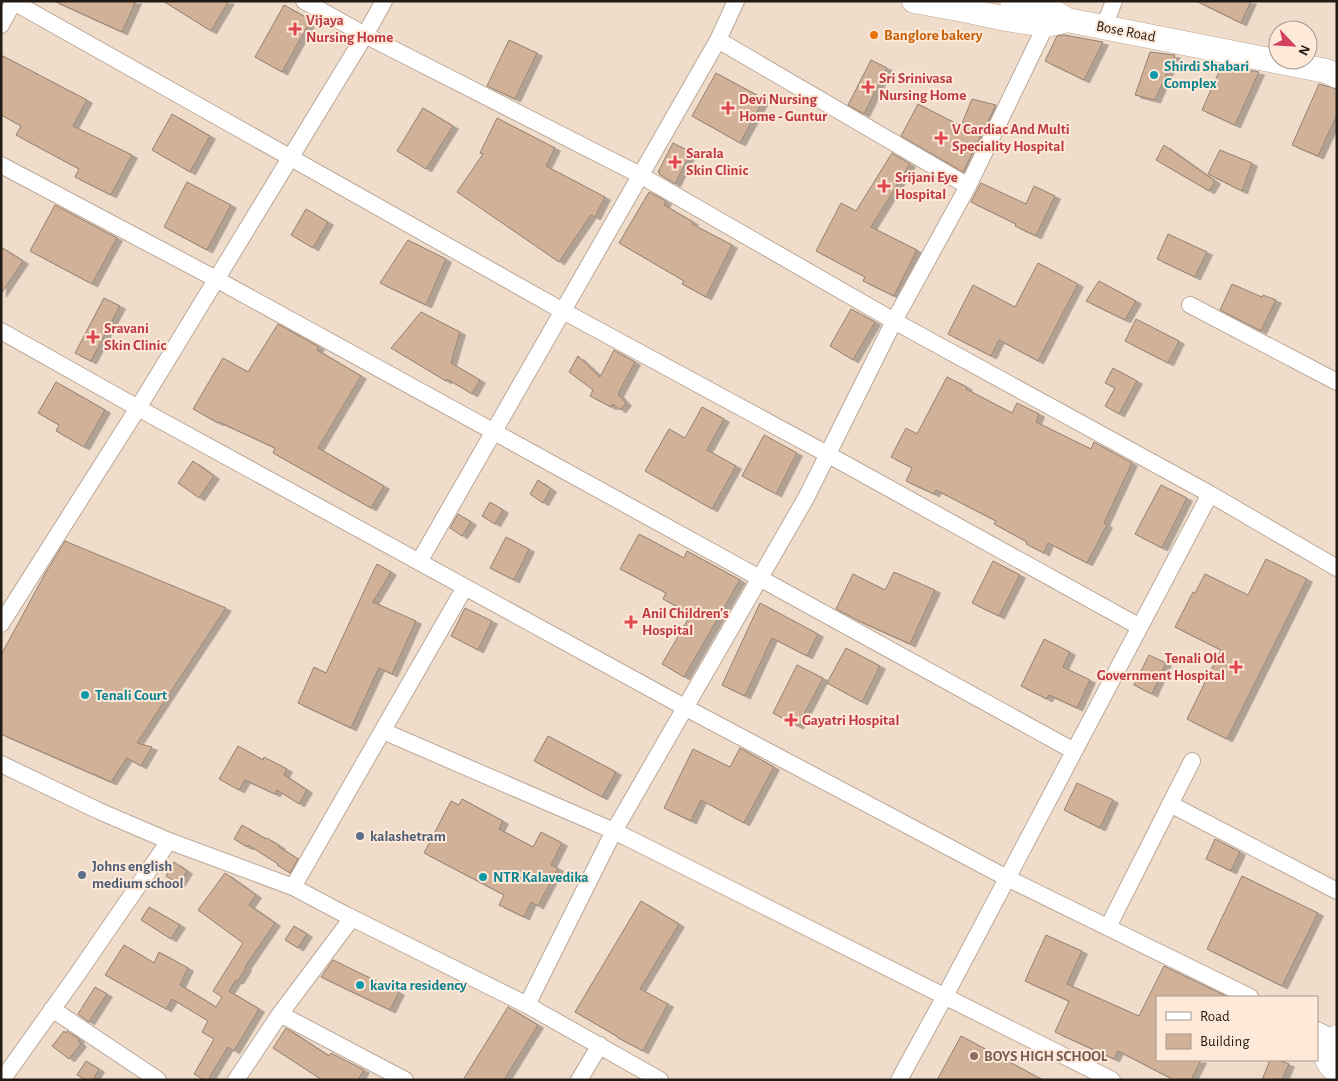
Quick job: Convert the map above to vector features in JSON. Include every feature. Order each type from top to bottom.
[{"type":"main road","name":"Bose Road","points":[[914,1],[1006,19],[1054,18],[1326,71],[1337,76]]},
{"type":"main road","points":[[1012,1],[1048,8],[1054,18]]},
{"type":"main road","points":[[1329,1035],[1326,1058],[1333,1073]]},
{"type":"street","points":[[304,1],[365,35],[640,176],[894,321],[1210,494],[1337,568]]},
{"type":"street","points":[[1,624],[138,408],[384,1]]},
{"type":"street","points":[[419,562],[718,40],[736,1]]},
{"type":"street","points":[[1104,27],[1114,1]]},
{"type":"street","points":[[1,24],[13,2],[562,311],[827,454],[1140,627]]},
{"type":"street","points":[[527,1005],[614,831],[806,498],[894,321],[968,186],[1054,18]]},
{"type":"street","points":[[718,40],[968,186]]},
{"type":"street","points":[[1,165],[216,279],[1074,751]]},
{"type":"street","points":[[1190,305],[1337,382]]},
{"type":"street","points":[[1,331],[686,708],[1007,878],[1248,996]]},
{"type":"street","points":[[900,1080],[1210,494]]},
{"type":"street","points":[[293,887],[465,587]]},
{"type":"street","points":[[383,731],[614,831],[1112,1080]]},
{"type":"street","points":[[1108,928],[1192,761]]},
{"type":"street","points":[[1,764],[99,811],[169,841],[293,887],[527,1005],[660,1080]]},
{"type":"street","points":[[1170,804],[1337,891]]},
{"type":"street","points":[[2,1080],[169,841]]},
{"type":"street","points":[[236,1080],[280,1014],[352,918]]},
{"type":"street","points":[[52,1009],[158,1080]]},
{"type":"street","points":[[280,1014],[405,1080]]},
{"type":"street","points":[[579,1080],[600,1045]]},
{"type":"building","points":[[54,1],[136,1],[122,32]]},
{"type":"building","points":[[163,1],[229,1],[211,31]]},
{"type":"building","points":[[1196,1],[1251,1],[1241,23]]},
{"type":"building","points":[[284,5],[311,20],[282,72],[255,57]]},
{"type":"building","points":[[1064,35],[1103,42],[1084,80],[1045,61],[1057,36]]},
{"type":"building","points":[[509,40],[537,53],[515,99],[487,86]]},
{"type":"building","name":"Shirdi Shabari Complex","points":[[1150,52],[1175,55],[1155,100],[1135,95]]},
{"type":"building","points":[[1,55],[87,100],[73,126],[132,155],[111,195],[75,177],[79,169],[16,135],[21,126],[1,115]]},
{"type":"building","name":"Sri Srinivasa Nursing Home","points":[[871,60],[887,68],[864,114],[848,105]]},
{"type":"building","points":[[1222,65],[1259,72],[1235,125],[1202,110]]},
{"type":"building","name":"Devi Nursing Home - Guntur","points":[[716,73],[764,99],[740,143],[692,116]]},
{"type":"building","points":[[1319,84],[1337,89],[1337,115],[1318,156],[1292,145]]},
{"type":"building","name":"V Cardiac And Multi Speciality Hospital","points":[[972,99],[996,105],[963,172],[901,136],[918,104],[961,126]]},
{"type":"building","points":[[423,108],[453,126],[426,169],[397,151]]},
{"type":"building","points":[[172,114],[210,136],[190,172],[152,150]]},
{"type":"building","points":[[497,118],[555,148],[546,166],[605,197],[595,217],[591,215],[559,262],[457,192],[483,154],[480,153]]},
{"type":"building","name":"Sarala Skin Clinic","points":[[673,143],[691,152],[675,184],[658,172]]},
{"type":"building","points":[[1164,145],[1215,181],[1209,191],[1156,160]]},
{"type":"building","points":[[1220,150],[1252,163],[1242,191],[1208,174]]},
{"type":"building","points":[[892,153],[910,164],[871,227],[917,250],[894,296],[863,281],[865,277],[816,251],[841,203],[856,211]]},
{"type":"building","points":[[187,182],[231,205],[207,250],[164,227]]},
{"type":"building","points":[[981,183],[1026,204],[1034,186],[1055,196],[1036,236],[971,202]]},
{"type":"building","points":[[649,192],[666,201],[664,205],[693,222],[692,224],[732,245],[706,297],[682,284],[684,281],[619,243]]},
{"type":"building","points":[[55,205],[117,238],[92,284],[30,251]]},
{"type":"building","points":[[306,209],[328,222],[313,248],[291,235]]},
{"type":"building","points":[[1168,234],[1207,252],[1195,277],[1157,259]]},
{"type":"building","points":[[408,240],[446,259],[426,305],[380,283]]},
{"type":"building","points":[[1,247],[23,261],[1,294]]},
{"type":"building","points":[[1038,263],[1078,284],[1038,361],[999,340],[991,356],[948,334],[973,285],[1015,307]]},
{"type":"building","points":[[1099,281],[1136,301],[1125,320],[1086,301]]},
{"type":"building","points":[[1232,284],[1262,297],[1263,295],[1276,300],[1261,331],[1220,310]]},
{"type":"building","points":[[104,298],[120,306],[91,361],[75,353]]},
{"type":"building","points":[[851,309],[875,322],[853,360],[830,346]]},
{"type":"building","points":[[421,312],[460,332],[451,363],[480,380],[472,394],[447,379],[446,381],[391,348]]},
{"type":"building","points":[[1136,319],[1179,341],[1168,363],[1125,341]]},
{"type":"building","points":[[278,324],[319,347],[317,350],[361,376],[318,448],[384,486],[371,508],[273,453],[275,448],[218,423],[193,409],[223,358],[248,372]]},
{"type":"building","points":[[614,350],[635,362],[618,394],[626,403],[620,410],[613,404],[611,407],[590,396],[593,390],[569,372],[578,356],[600,377]]},
{"type":"building","points":[[1113,368],[1137,381],[1119,414],[1105,406],[1115,388],[1105,383]]},
{"type":"building","points":[[947,377],[1012,413],[1017,403],[1039,414],[1036,422],[1091,449],[1094,442],[1132,463],[1104,523],[1107,525],[1087,563],[1048,543],[1044,553],[994,524],[996,521],[936,490],[934,494],[906,481],[912,468],[891,457],[906,428],[917,434]]},
{"type":"building","points":[[56,382],[105,410],[84,447],[56,431],[59,425],[38,413]]},
{"type":"building","points":[[702,407],[724,419],[707,450],[736,466],[712,509],[645,471],[669,429],[685,438]]},
{"type":"building","points":[[764,435],[797,453],[776,494],[742,476]]},
{"type":"building","points":[[193,461],[214,476],[199,498],[178,483]]},
{"type":"building","points":[[538,480],[551,489],[543,503],[530,494]]},
{"type":"building","points":[[1161,485],[1187,498],[1162,548],[1135,534]]},
{"type":"building","points":[[490,502],[503,510],[495,524],[482,516]]},
{"type":"building","points":[[458,514],[471,522],[462,536],[450,528]]},
{"type":"building","points":[[639,534],[684,558],[687,551],[740,580],[684,677],[662,664],[691,614],[663,599],[666,593],[620,569]]},
{"type":"building","points":[[506,537],[529,549],[514,580],[490,568]]},
{"type":"building","name":"Tenali Court","points":[[65,541],[226,608],[137,743],[152,747],[141,766],[127,758],[111,782],[1,734],[1,655]]},
{"type":"building","points":[[1266,559],[1307,579],[1227,739],[1187,719],[1221,650],[1175,627],[1193,592],[1195,593],[1205,574],[1248,595]]},
{"type":"building","points":[[993,561],[1020,575],[999,616],[972,603]]},
{"type":"building","points":[[377,564],[391,572],[373,602],[416,621],[392,674],[379,668],[351,728],[298,703],[314,667],[326,673]]},
{"type":"building","points":[[894,572],[935,590],[910,644],[836,609],[853,574],[885,590]]},
{"type":"building","points":[[760,603],[818,634],[807,656],[772,638],[745,696],[722,685]]},
{"type":"building","points":[[465,608],[492,621],[478,650],[451,636]]},
{"type":"building","points":[[1044,639],[1070,652],[1063,667],[1090,680],[1077,708],[1049,695],[1047,699],[1021,686]]},
{"type":"building","points":[[846,648],[880,666],[862,702],[827,683]]},
{"type":"building","points":[[1149,655],[1166,663],[1152,694],[1134,685]]},
{"type":"building","points":[[797,665],[823,678],[798,726],[773,713]]},
{"type":"building","points":[[548,736],[616,772],[602,797],[534,761]]},
{"type":"building","points":[[238,746],[263,760],[264,757],[287,769],[284,775],[307,790],[299,804],[277,790],[275,794],[245,780],[239,790],[219,779]]},
{"type":"building","points":[[740,748],[774,767],[744,823],[701,800],[691,821],[664,808],[693,749],[730,767]]},
{"type":"building","points":[[1077,783],[1113,800],[1100,828],[1064,810]]},
{"type":"building","points":[[462,799],[503,821],[499,829],[533,847],[541,832],[562,843],[551,865],[558,868],[538,906],[531,902],[524,917],[499,905],[504,895],[424,853],[451,801],[459,805]]},
{"type":"building","points":[[242,825],[267,838],[298,859],[290,873],[248,845],[247,847],[234,839]]},
{"type":"building","points":[[1215,839],[1240,852],[1231,871],[1206,859]]},
{"type":"building","points":[[174,862],[187,871],[179,884],[166,876]]},
{"type":"building","points":[[225,873],[256,895],[249,905],[275,923],[245,967],[238,981],[236,980],[229,991],[259,1009],[234,1051],[228,1047],[208,1080],[204,1080],[194,1074],[214,1039],[202,1032],[208,1021],[172,999],[166,1009],[105,975],[124,945],[154,963],[159,952],[188,968],[180,985],[216,1007],[222,997],[213,991],[243,943],[198,910]]},
{"type":"building","points":[[1242,876],[1318,913],[1282,986],[1207,949]]},
{"type":"building","points":[[641,901],[679,924],[640,989],[668,1004],[643,1051],[575,1012]]},
{"type":"building","points":[[149,907],[180,925],[171,939],[141,920]]},
{"type":"building","points":[[294,926],[307,934],[298,948],[285,940]]},
{"type":"building","points":[[1046,935],[1082,951],[1067,984],[1139,1016],[1164,966],[1226,996],[1156,996],[1156,1061],[1200,1061],[1191,1080],[1174,1080],[1118,1051],[1114,1059],[1055,1032],[1069,1001],[1025,981]]},
{"type":"building","name":"kavita residency","points":[[333,960],[399,992],[390,1010],[321,977]]},
{"type":"building","points":[[95,987],[107,994],[89,1022],[78,1014]]},
{"type":"building","points":[[508,1007],[538,1025],[504,1080],[463,1080]]},
{"type":"building","points":[[286,1028],[329,1056],[331,1053],[364,1070],[358,1080],[322,1080],[273,1048]]},
{"type":"building","points":[[64,1031],[79,1039],[78,1041],[81,1044],[69,1059],[52,1046]]},
{"type":"building","name":"BOYS HIGH SCHOOL","points":[[961,1036],[1043,1080],[937,1080]]},
{"type":"building","points":[[86,1061],[99,1069],[93,1080],[86,1080],[77,1075]]},
{"type":"building","points":[[1270,1061],[1282,1061],[1289,1064],[1282,1080],[1262,1080]]},
{"type":"place","name":"Vijaya Nursing Home","points":[[295,29]]},
{"type":"place","name":"Banglore bakery","points":[[874,35]]},
{"type":"place","name":"Shirdi Shabari Complex","points":[[1154,75]]},
{"type":"place","name":"Sri Srinivasa Nursing Home","points":[[868,87]]},
{"type":"place","name":"Devi Nursing Home - Guntur","points":[[728,108]]},
{"type":"place","name":"V Cardiac And Multi Speciality Hospital","points":[[941,138]]},
{"type":"place","name":"Sarala Skin Clinic","points":[[675,162]]},
{"type":"place","name":"Srijani Eye Hospital","points":[[884,186]]},
{"type":"place","name":"Sravani Skin Clinic","points":[[93,337]]},
{"type":"place","name":"Anil Children's Hospital","points":[[631,622]]},
{"type":"place","name":"Tenali Old Government Hospital","points":[[1236,667]]},
{"type":"place","name":"Tenali Court","points":[[85,695]]},
{"type":"place","name":"Gayatri Hospital","points":[[791,720]]},
{"type":"place","name":"kalashetram","points":[[360,836]]},
{"type":"place","name":"Johns english medium school","points":[[82,875]]},
{"type":"place","name":"NTR Kalavedika","points":[[483,877]]},
{"type":"place","name":"kavita residency","points":[[360,985]]},
{"type":"place","name":"BOYS HIGH SCHOOL","points":[[974,1056]]}]
